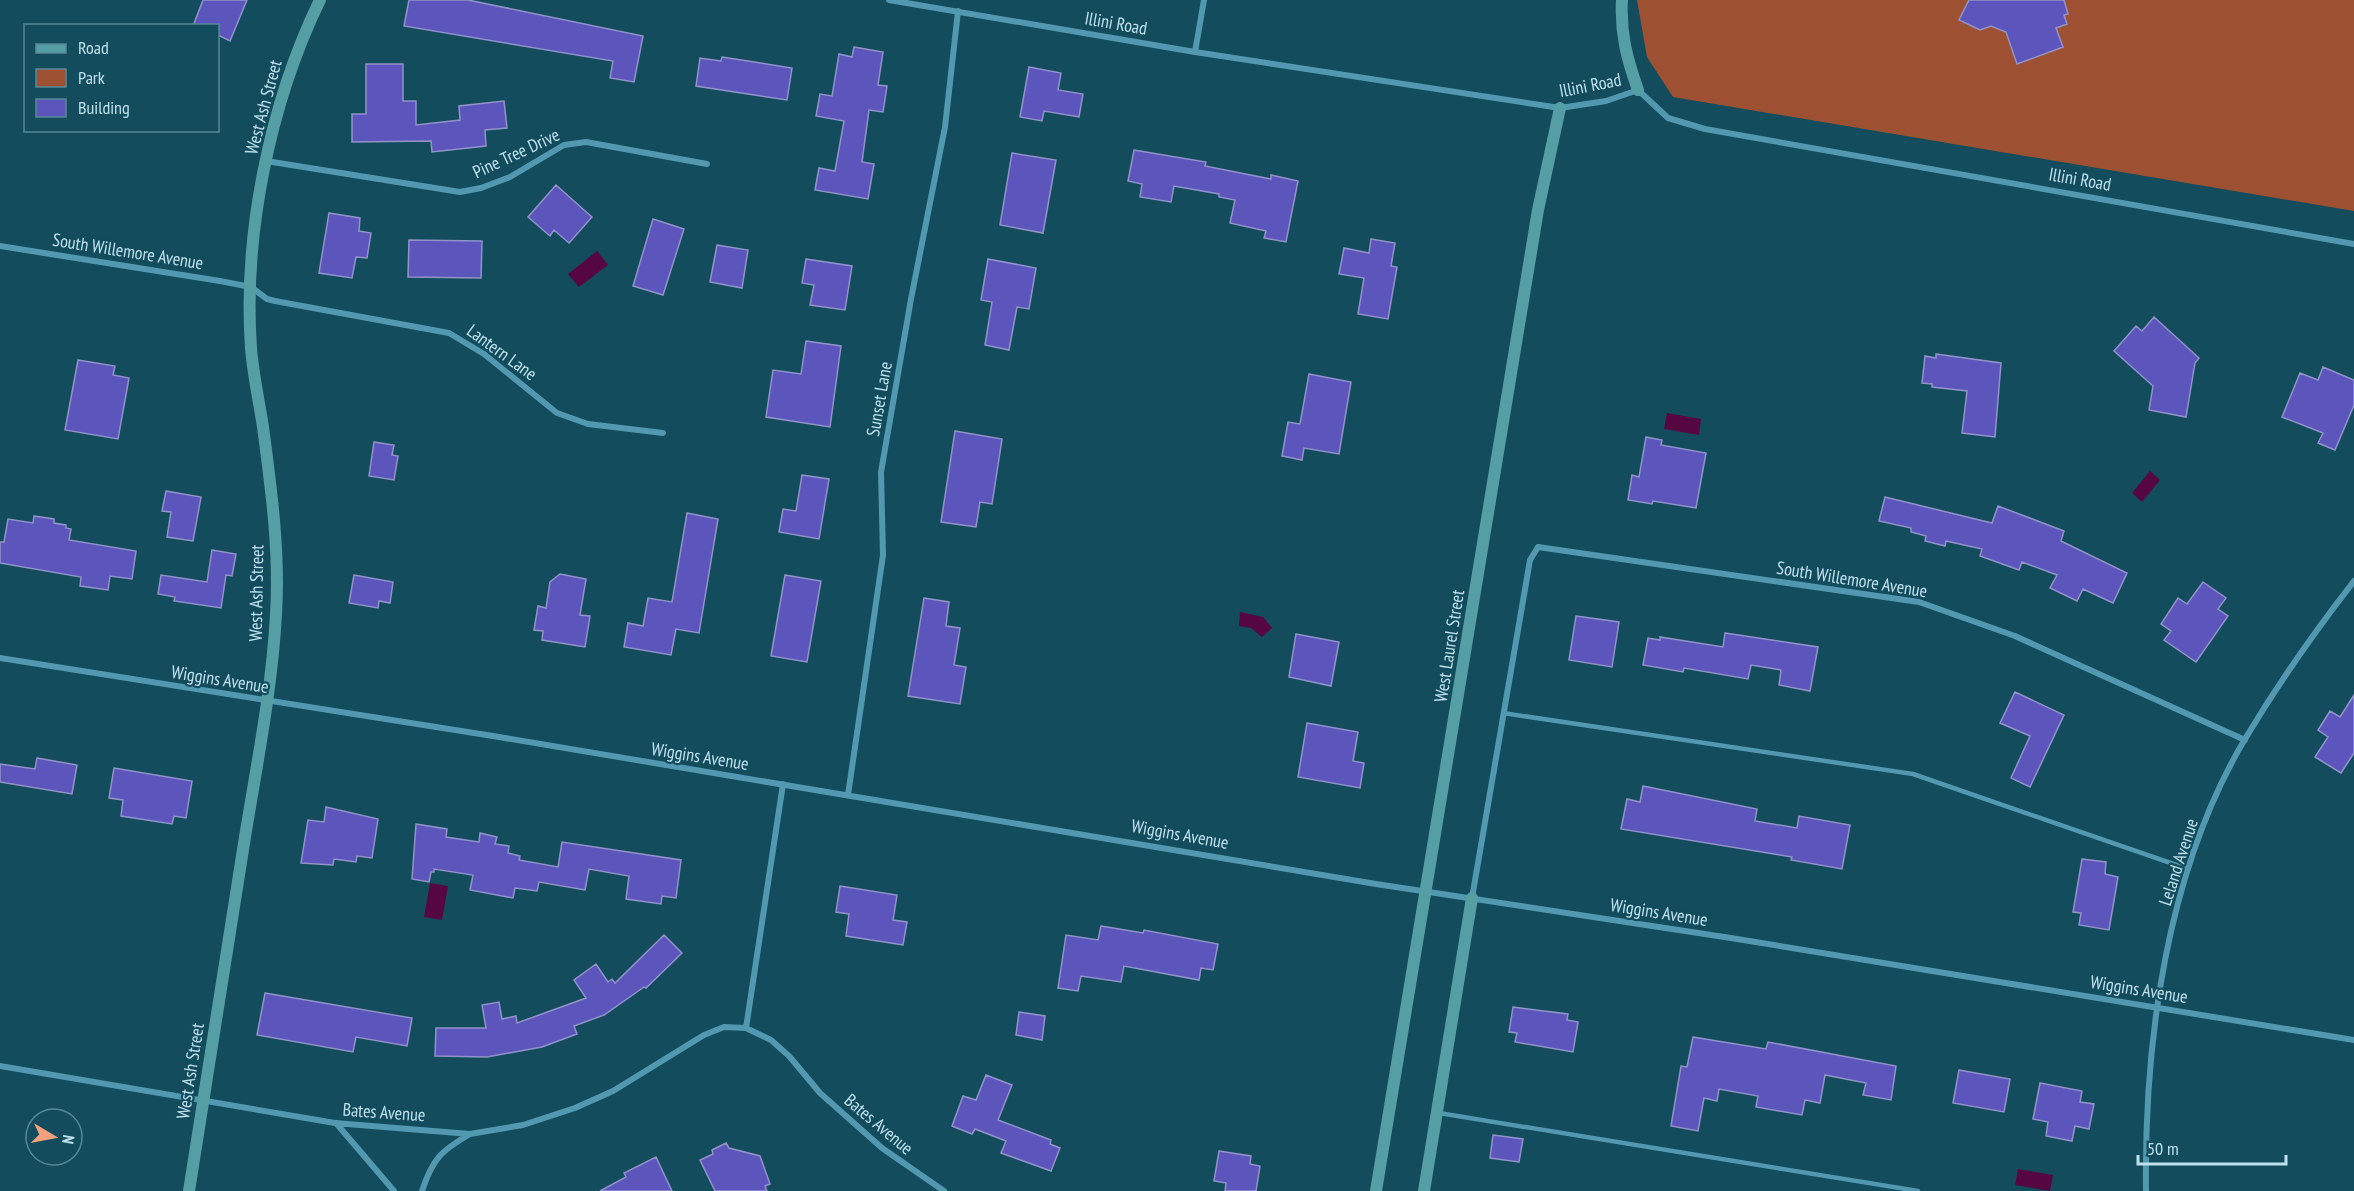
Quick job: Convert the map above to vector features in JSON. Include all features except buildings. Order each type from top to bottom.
[{"type":"street","name":"West Ash Street","points":[[189,1191],[267,701],[276,613],[276,553],[268,462],[251,348],[251,287],[266,161],[301,38],[320,0]]},
{"type":"street","name":"Illini Road","points":[[889,0],[1195,52],[1560,108],[1606,101],[1638,90],[1668,118],[1705,129],[2354,244]]},
{"type":"street","points":[[1195,52],[1204,0]]},
{"type":"street","points":[[1622,0],[1621,24],[1624,51],[1638,90]]},
{"type":"street","name":"Sunset Lane","points":[[848,795],[883,555],[882,472],[911,299],[945,127],[958,10]]},
{"type":"street","name":"West Laurel Street","points":[[1376,1191],[1538,210],[1560,108]]},
{"type":"street","name":"Pine Tree Drive","points":[[266,161],[460,192],[481,188],[510,177],[564,145],[586,142],[706,164]]},
{"type":"street","name":"South Willemore Avenue","points":[[0,246],[251,287]]},
{"type":"street","name":"Lantern Lane","points":[[251,287],[267,299],[449,333],[484,354],[557,412],[588,424],[663,433]]},
{"type":"street","name":"South Willemore Avenue","points":[[1503,713],[1530,560],[1538,547],[1919,603],[2015,636],[2245,740]]},
{"type":"street","name":"Leland Avenue","points":[[2146,1191],[2145,1118],[2157,1008],[2188,869],[2215,800],[2245,740],[2299,657],[2354,581]]},
{"type":"street","name":"Wiggins Avenue","points":[[0,658],[2354,1040]]},
{"type":"street","points":[[1424,1191],[1503,713]]},
{"type":"street","points":[[746,1028],[783,784]]},
{"type":"street","name":"Bates Avenue","points":[[0,1066],[335,1123],[471,1134],[523,1125],[575,1108],[613,1091],[704,1035],[724,1027],[746,1028],[771,1040],[789,1056],[820,1094],[882,1148],[944,1191]]},
{"type":"street","points":[[335,1123],[394,1191]]},
{"type":"street","points":[[422,1191],[432,1164],[444,1150],[471,1134]]},
{"type":"lane","points":[[1503,713],[1913,774],[2188,869]]},
{"type":"lane","points":[[1436,1113],[1918,1191]]},
{"type":"green space","points":[[1637,0],[2354,0],[2354,211],[1673,97],[1647,57]]},
{"type":"shaded area","points":[[597,251],[608,265],[579,287],[568,274]]},
{"type":"shaded area","points":[[1667,413],[1701,419],[1699,435],[1664,429]]},
{"type":"shaded area","points":[[2150,471],[2160,480],[2142,502],[2132,493]]},
{"type":"shaded area","points":[[1240,612],[1263,617],[1272,628],[1262,637],[1251,628],[1239,626]]},
{"type":"shaded area","points":[[430,883],[448,886],[442,920],[424,917]]},
{"type":"shaded area","points":[[2018,1169],[2053,1175],[2050,1191],[2015,1185]]}]
